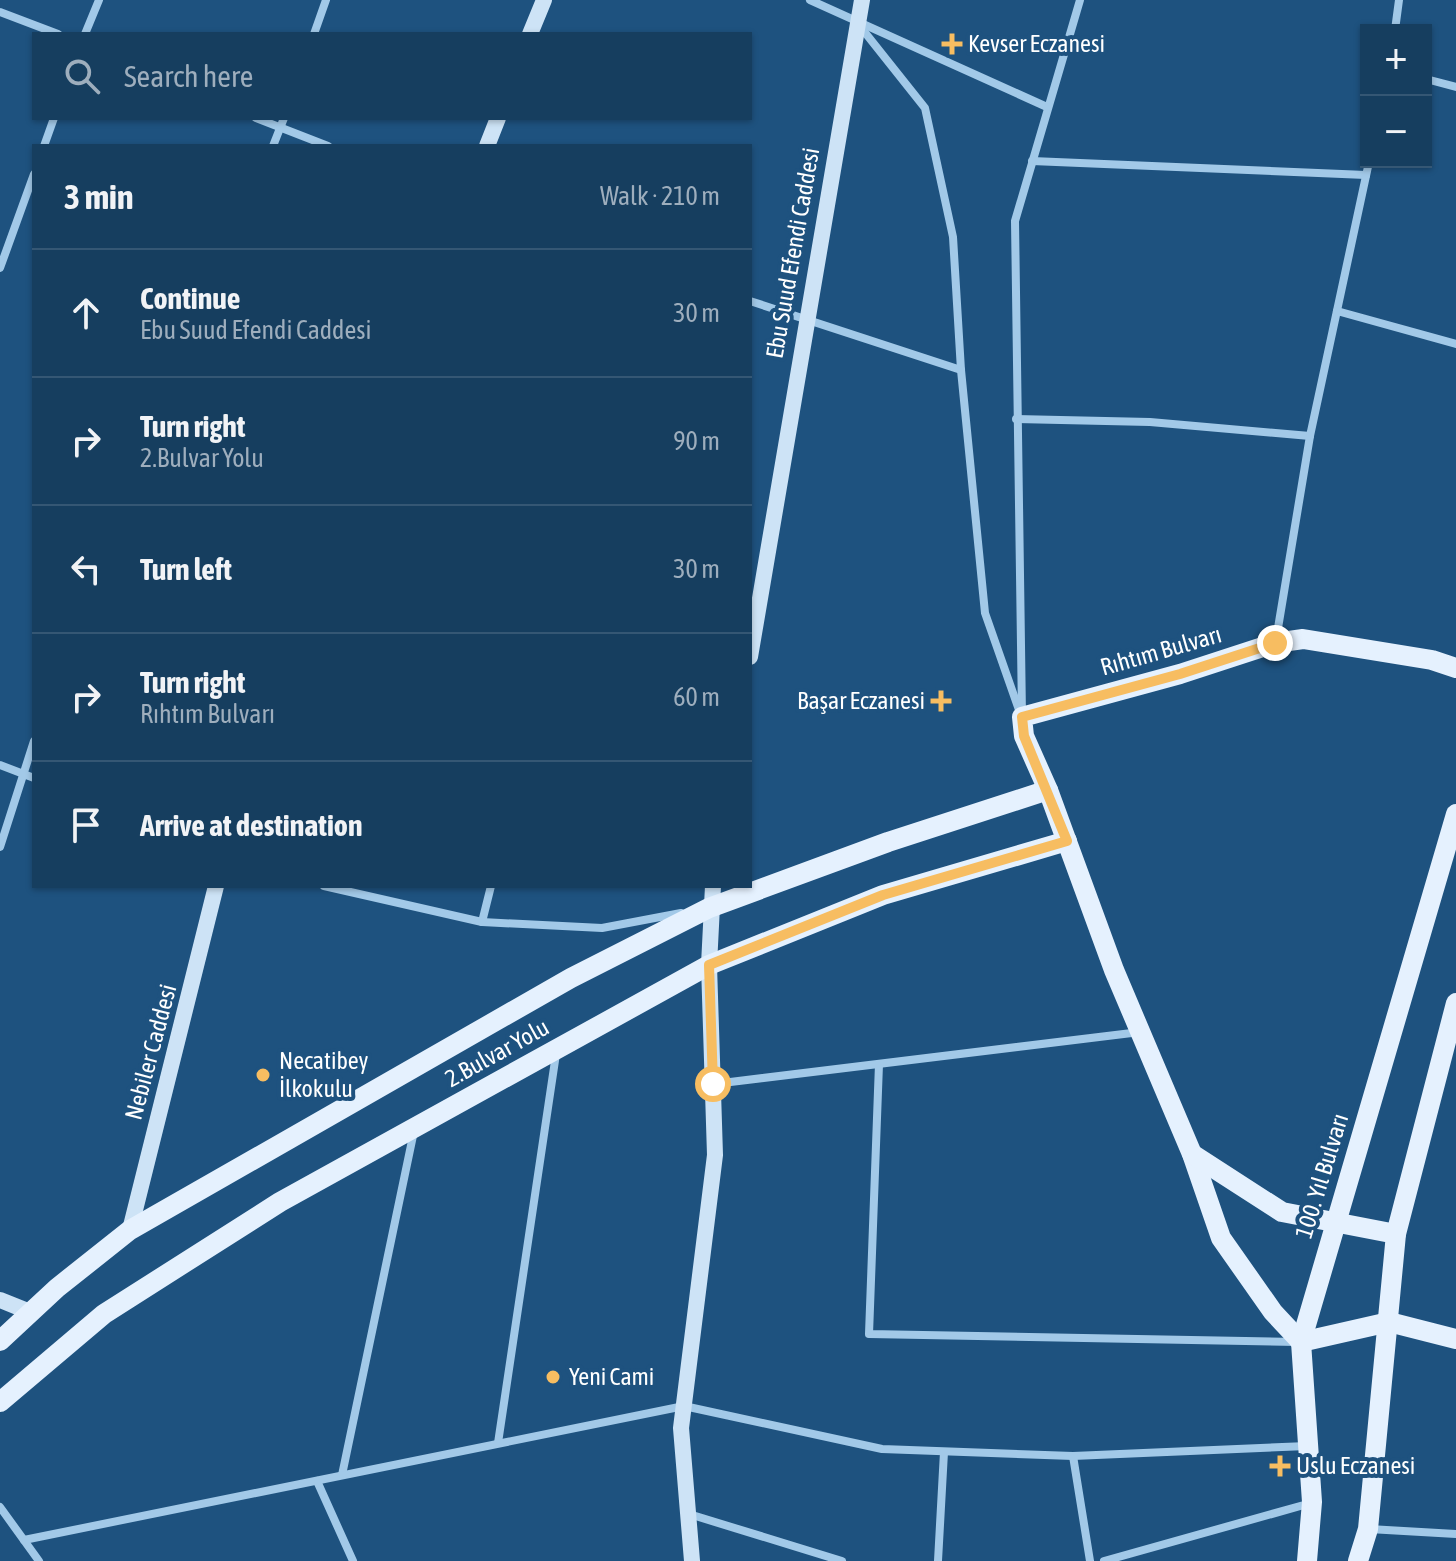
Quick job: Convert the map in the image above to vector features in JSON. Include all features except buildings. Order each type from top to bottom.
[{"type":"main road","points":[[531,32],[544,0]]},
{"type":"main road","name":"Ebu Suud Efendi Caddesi","points":[[752,645],[862,0]]},
{"type":"main road","points":[[488,144],[497,120]]},
{"type":"main road","name":"Rıhtım Bulvarı","points":[[1022,717],[1180,674],[1275,643],[1303,639],[1432,660],[1456,668]]},
{"type":"main road","points":[[1022,717],[1024,736],[1048,790],[1140,1032],[1192,1154],[1221,1238],[1273,1312],[1301,1342],[1389,1322],[1456,1339]]},
{"type":"main road","name":"2.Bulvar Yolu","points":[[0,1341],[30,1312],[130,1230],[571,978],[709,908],[888,842],[1048,790]]},
{"type":"main road","name":"100. Yıl Bulvarı","points":[[1307,1561],[1312,1502],[1301,1342],[1456,814]]},
{"type":"main road","name":"2.Bulvar Yolu","points":[[0,1402],[104,1314],[280,1202],[709,965],[883,895],[1067,841]]},
{"type":"main road","name":"Nebiler Caddesi","points":[[130,1230],[216,888]]},
{"type":"main road","points":[[692,1561],[681,1428],[715,1155],[709,965],[709,908],[713,888]]},
{"type":"main road","points":[[1358,1561],[1368,1529],[1396,1234],[1456,1003]]},
{"type":"main road","points":[[1192,1154],[1282,1212],[1396,1234]]},
{"type":"main road","points":[[0,1300],[30,1312]]},
{"type":"street","points":[[86,32],[99,0]]},
{"type":"street","points":[[315,32],[326,0]]},
{"type":"street","points":[[810,0],[1047,107]]},
{"type":"street","points":[[1022,717],[1015,221],[1080,0]]},
{"type":"street","points":[[1396,24],[1399,0]]},
{"type":"street","points":[[0,12],[53,32]]},
{"type":"street","points":[[859,24],[925,108],[953,237],[961,370],[985,613],[1022,717]]},
{"type":"street","points":[[1432,81],[1456,87]]},
{"type":"street","points":[[45,144],[53,120]]},
{"type":"street","points":[[261,120],[323,144]]},
{"type":"street","points":[[274,144],[283,120]]},
{"type":"street","points":[[1032,161],[1366,175]]},
{"type":"street","points":[[1275,643],[1310,436],[1368,168]]},
{"type":"street","points":[[0,268],[32,180]]},
{"type":"street","points":[[752,302],[961,370]]},
{"type":"street","points":[[1337,311],[1456,344]]},
{"type":"street","points":[[1016,419],[1150,422],[1310,436]]},
{"type":"street","points":[[0,847],[32,746]]},
{"type":"street","points":[[0,765],[32,777]]},
{"type":"street","points":[[333,888],[482,922],[602,928],[709,908]]},
{"type":"street","points":[[482,922],[490,888]]},
{"type":"street","points":[[713,1084],[1140,1032]]},
{"type":"street","points":[[498,1443],[557,1049]]},
{"type":"street","points":[[879,1064],[869,1334],[1301,1342]]},
{"type":"street","points":[[342,1475],[415,1128]]},
{"type":"street","points":[[24,1540],[684,1406],[882,1449],[1073,1456],[1307,1446]]},
{"type":"street","points":[[938,1561],[944,1452]]},
{"type":"street","points":[[1073,1456],[1090,1561]]},
{"type":"street","points":[[317,1481],[353,1561]]},
{"type":"street","points":[[1104,1561],[1312,1502]]},
{"type":"street","points":[[0,1507],[39,1561]]},
{"type":"street","points":[[688,1513],[842,1561]]},
{"type":"street","points":[[1368,1529],[1456,1534]]},
{"type":"place","name":"Kevser Eczanesi","points":[[952,44]]},
{"type":"place","name":"Başar Eczanesi","points":[[941,701]]},
{"type":"place","name":"Necatibey İlkokulu","points":[[263,1075]]},
{"type":"place","name":"Yeni Cami","points":[[553,1377]]},
{"type":"place","name":"Uslu Eczanesi","points":[[1280,1466]]},
{"type":"route","points":[[713,1084],[709,965],[883,895],[1067,841],[1024,736],[1022,717],[1180,674],[1275,643]]}]
